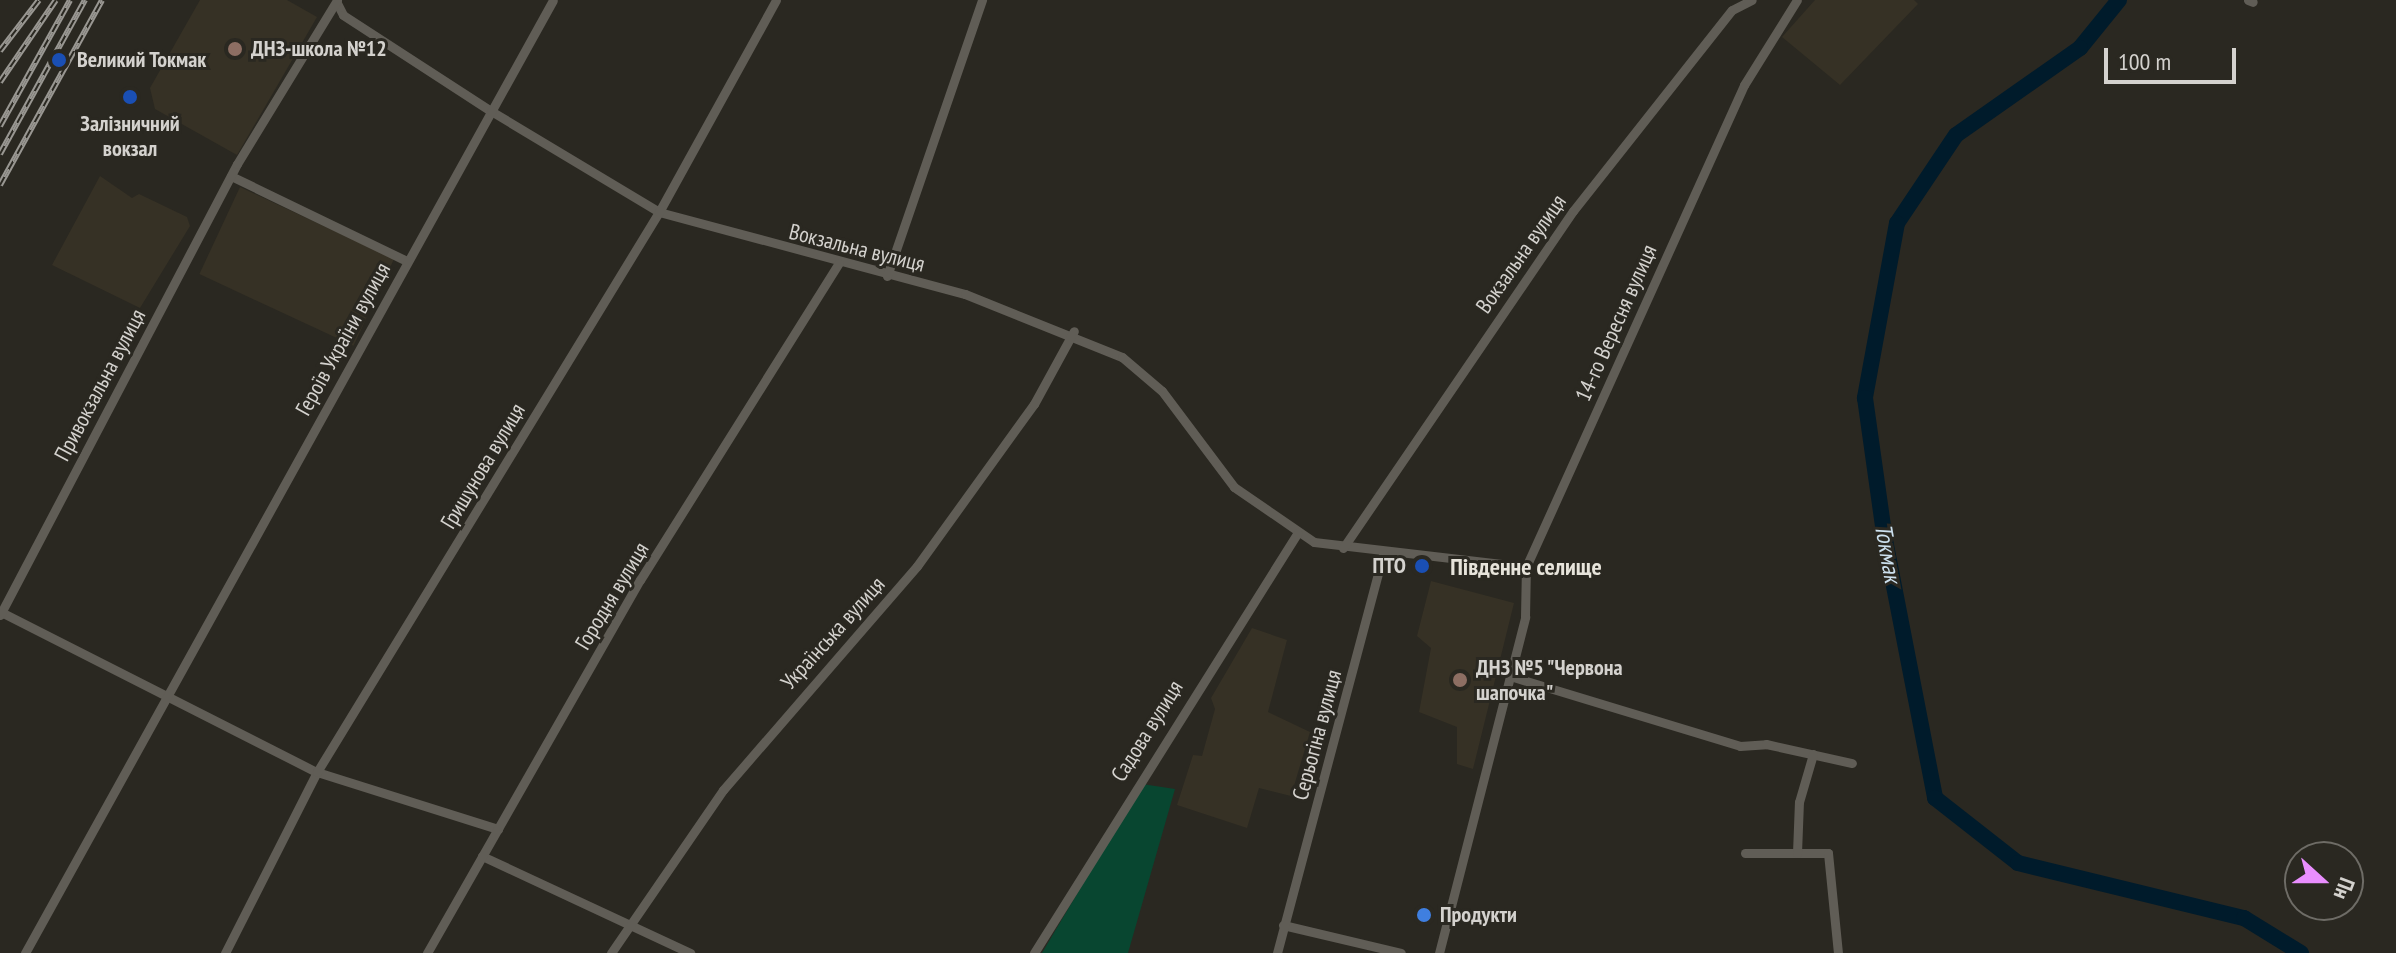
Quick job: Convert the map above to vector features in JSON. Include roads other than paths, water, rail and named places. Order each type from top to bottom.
[{"type":"street","name":"Героїв України вулиця","points":[[25,953],[164,695],[553,0]]},
{"type":"street","name":"Гришунова вулиця","points":[[225,953],[317,772],[659,212],[776,0]]},
{"type":"street","points":[[887,276],[982,0]]},
{"type":"street","name":"Вокзальна вулиця","points":[[1343,548],[1573,211],[1732,10],[1752,0]]},
{"type":"street","name":"14-го Вересня вулиця","points":[[1439,953],[1525,617],[1526,567],[1744,85],[1797,0]]},
{"type":"street","name":"Вокзальна вулиця","points":[[337,2],[343,15],[491,111],[659,212],[1074,331],[1122,357],[1162,391],[1234,487],[1297,533],[1343,548],[1383,554],[1526,567]]},
{"type":"street","name":"Привокзальна вулиця","points":[[164,695],[1,614],[231,176],[337,2]]},
{"type":"street","points":[[231,176],[407,261]]},
{"type":"street","name":"Городня вулиця","points":[[427,953],[640,580],[839,263]]},
{"type":"street","name":"Українська вулиця","points":[[611,953],[625,925],[723,790],[917,566],[1034,404],[1074,331]]},
{"type":"street","name":"Садова вулиця","points":[[1034,953],[1297,533]]},
{"type":"street","name":"Серьогіна вулиця","points":[[1277,953],[1383,554]]},
{"type":"street","points":[[1510,676],[1740,746],[1813,754],[1852,763]]},
{"type":"street","points":[[164,695],[317,772],[498,829]]},
{"type":"street","points":[[1797,853],[1799,802],[1813,754]]},
{"type":"street","points":[[1745,853],[1828,853],[1838,953]]},
{"type":"street","points":[[482,856],[690,953]]},
{"type":"street","points":[[1283,925],[1401,953]]},
{"type":"waterway","name":"Токмак","points":[[2119,0],[2080,48],[1956,135],[1897,223],[1865,398],[1885,540],[1935,798],[2018,863],[2244,918],[2301,953]]},
{"type":"railway","points":[[0,51],[39,0]]},
{"type":"railway","points":[[0,82],[56,0]]},
{"type":"railway","points":[[0,126],[70,0]]},
{"type":"railway","points":[[0,154],[85,0]]},
{"type":"railway","points":[[0,185],[102,0]]},
{"type":"place","name":"ДНЗ-школа №12","points":[[235,49]]},
{"type":"place","name":"Великий Токмак","points":[[59,60]]},
{"type":"place","name":"Залізничний вокзал","points":[[130,97]]},
{"type":"place","name":"ПТО","points":[[1422,566]]},
{"type":"place","name":"ДНЗ №5 \"Червона шапочка\"","points":[[1460,680]]},
{"type":"place","name":"Продукти","points":[[1424,915]]},
{"type":"district","name":"Південне селище","points":[[1526,567]]}]
